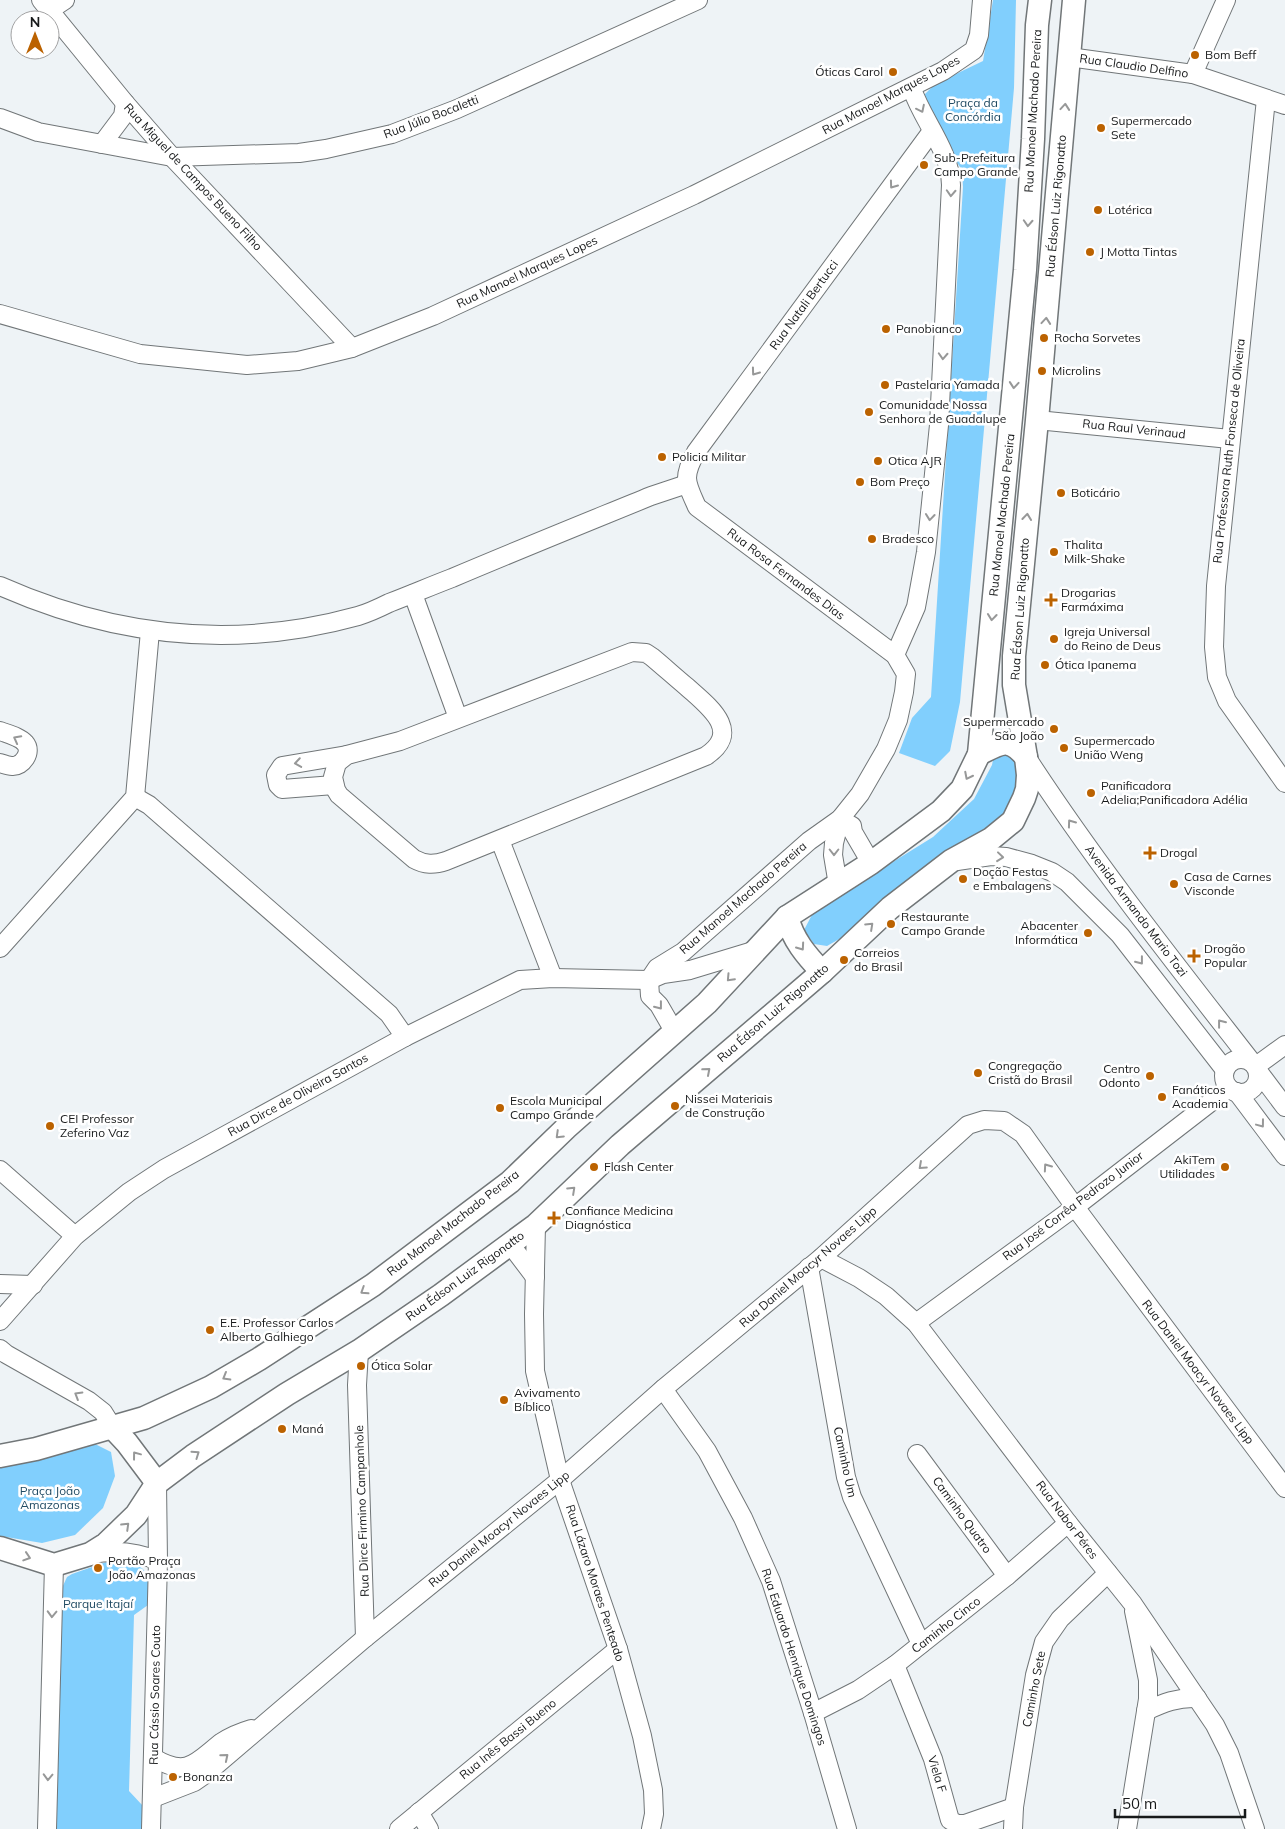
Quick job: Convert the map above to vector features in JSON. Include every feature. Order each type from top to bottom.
[{"type":"main road","name":"Rua Manoel Machado Pereira","points":[[0,1456],[36,1449],[144,1418],[211,1387],[259,1359],[373,1285],[510,1182],[566,1128],[674,1030],[707,1003],[787,917],[871,863],[942,811],[962,789],[978,754],[1025,270],[1033,139],[1037,26],[1040,0]]},
{"type":"main road","name":"Rua Édson Luiz Rigonatto","points":[[157,1483],[207,1447],[358,1352],[441,1295],[536,1225],[620,1145],[822,972],[890,908],[951,862],[991,839],[1013,821],[1027,789],[1026,757],[1014,685],[1014,656],[1074,0]]},
{"type":"main road","points":[[1037,26],[1046,44],[1057,52],[1069,57]]},
{"type":"main road","points":[[978,754],[994,746],[1010,743],[1016,745],[1026,757]]},
{"type":"main road","points":[[787,917],[794,938],[822,972]]},
{"type":"main road","points":[[0,1548],[54,1566],[90,1554],[106,1544],[128,1524],[157,1483],[113,1428]]},
{"type":"street","points":[[46,5],[65,0]]},
{"type":"street","name":"Rua Júlio Bocaletti","points":[[0,118],[38,132],[172,156],[299,153],[326,149],[392,134],[457,109],[698,0]]},
{"type":"street","name":"Rua Manoel Marques Lopes","points":[[0,314],[140,354],[247,365],[298,361],[352,348],[442,312],[694,194],[943,71],[974,50],[979,35],[982,0]]},
{"type":"street","points":[[1192,74],[1226,0]]},
{"type":"street","name":"Rua Miguel de Campos Bueno Filho","points":[[46,5],[125,103],[172,156],[352,348]]},
{"type":"street","name":"Rua Claudio Delfino","points":[[1069,57],[1192,74],[1285,105]]},
{"type":"street","points":[[895,656],[916,607],[926,552],[939,425],[951,185],[947,161],[912,88],[910,88]]},
{"type":"street","name":"Rua Professora Ruth Fonseca de Oliveira","points":[[1266,100],[1230,438],[1216,586],[1214,647],[1217,676],[1227,701],[1285,783]]},
{"type":"street","points":[[102,144],[123,116],[125,103]]},
{"type":"street","name":"Rua Natali Bertucci","points":[[687,484],[687,468],[696,452],[932,131]]},
{"type":"street","name":"Rua Raul Verinaud","points":[[1037,420],[1230,438]]},
{"type":"street","points":[[0,586],[84,617],[150,631],[211,635],[301,628],[359,615],[651,496],[687,484]]},
{"type":"street","name":"Rua Rosa Fernandes Dias","points":[[687,484],[697,507],[895,656]]},
{"type":"street","points":[[413,594],[458,718]]},
{"type":"street","points":[[0,948],[135,797],[150,631]]},
{"type":"street","points":[[334,785],[282,789],[278,785],[276,775],[282,766],[346,755],[400,741],[632,652],[639,652],[652,657],[714,711],[719,718],[721,726],[720,741],[706,756],[440,864],[420,863],[414,859],[339,796],[334,785],[334,770],[337,763],[346,755]]},
{"type":"street","name":"Rua Manoel Machado Pereira","points":[[648,980],[657,968],[683,952],[809,841],[840,818],[860,794],[886,749],[898,720],[906,674],[895,656]]},
{"type":"street","points":[[0,731],[24,742],[28,747],[28,752],[24,761],[17,765],[12,766],[0,762]]},
{"type":"street","name":"Avenida Armando Mario Tozi","points":[[1026,757],[1062,811],[1140,918],[1285,1107]]},
{"type":"street","points":[[135,797],[149,805],[389,1014],[405,1037]]},
{"type":"street","points":[[840,818],[852,826],[853,832],[871,863]]},
{"type":"street","name":"Rua Manoel Machado Pereira","points":[[838,885],[833,855],[840,818]]},
{"type":"street","points":[[500,840],[553,978]]},
{"type":"street","points":[[951,862],[991,856],[1006,857],[1052,872],[1067,882],[1120,936],[1225,1070]]},
{"type":"street","points":[[1120,936],[1140,918]]},
{"type":"street","name":"Rua Dirce de Oliveira Santos","points":[[0,1322],[75,1236],[129,1192],[164,1169],[405,1037],[520,980],[553,978],[648,980],[664,974],[690,970],[756,950]]},
{"type":"street","points":[[648,980],[650,996],[660,1006],[674,1030]]},
{"type":"street","points":[[1255,1066],[1285,1044]]},
{"type":"street","points":[[1233,1090],[1242,1093],[1252,1090],[1258,1081],[1255,1066],[1241,1058],[1231,1061],[1225,1070],[1224,1079],[1285,1156]]},
{"type":"street","name":"Rua José Corrêa Pedrozo Junior","points":[[916,1323],[1233,1090]]},
{"type":"street","name":"Rua Daniel Moacyr Novaes Lipp","points":[[153,1798],[176,1790],[200,1777],[366,1638],[560,1480],[663,1389],[815,1262],[968,1125],[984,1120],[1004,1121],[1023,1134],[1075,1207],[1285,1488]]},
{"type":"street","points":[[0,1170],[75,1236]]},
{"type":"street","name":"Rua Lázaro Moraes Penteado","points":[[536,1225],[535,1371],[560,1480],[618,1649],[642,1736],[653,1790],[654,1814],[651,1829]]},
{"type":"street","points":[[510,1244],[535,1276]]},
{"type":"street","name":"Rua Nabor Péres","points":[[815,1262],[859,1278],[886,1296],[916,1323],[1068,1523],[1133,1604],[1215,1724],[1229,1753],[1255,1829]]},
{"type":"street","name":"Caminho Um","points":[[815,1262],[852,1497],[921,1644]]},
{"type":"street","points":[[0,1284],[32,1285]]},
{"type":"street","points":[[0,1349],[89,1401],[103,1412],[113,1428]]},
{"type":"street","name":"Rua Dirce Firmino Campanhole","points":[[358,1352],[357,1385],[366,1638]]},
{"type":"street","points":[[338,1364],[357,1385]]},
{"type":"street","name":"Rua Eduardo Henrique Domingos","points":[[663,1389],[708,1451],[743,1518],[771,1581],[847,1829]]},
{"type":"street","name":"Caminho Quatro","points":[[917,1454],[1007,1576]]},
{"type":"street","name":"Rua Cássio Soares Couto","points":[[151,1829],[158,1561],[157,1483]]},
{"type":"street","name":"Caminho Cinco","points":[[813,1713],[858,1690],[895,1666],[1007,1576],[1068,1523]]},
{"type":"street","points":[[90,1554],[122,1551],[142,1554],[158,1561]]},
{"type":"street","points":[[47,1829],[54,1566]]},
{"type":"street","name":"Caminho Sete","points":[[1013,1829],[1014,1807],[1035,1675],[1044,1642],[1060,1619],[1108,1573]]},
{"type":"street","points":[[1128,1829],[1146,1711],[1148,1680],[1133,1604]]},
{"type":"street","name":"Rua Inês Bassi Bueno","points":[[399,1829],[618,1649]]},
{"type":"street","name":"Viela F","points":[[895,1666],[934,1759],[950,1820],[957,1824],[965,1824],[1014,1807]]},
{"type":"street","points":[[1146,1711],[1170,1700],[1184,1697],[1197,1698]]},
{"type":"street","name":"Rua Daniel Moacyr Novaes Lipp","points":[[154,1758],[166,1765],[180,1767],[195,1764],[223,1741],[240,1732],[261,1727]]},
{"type":"street","points":[[418,1812],[429,1829]]},
{"type":"green space","name":"Praça da Concórdia","points":[[993,0],[1016,0],[1014,88],[960,702],[950,751],[935,766],[899,753],[912,718],[931,697],[963,187],[962,170],[943,142],[924,95],[935,84],[983,61]]},
{"type":"green space","points":[[1005,750],[1017,756],[1018,797],[995,829],[848,934],[827,946],[814,944],[804,930],[814,911],[933,837],[974,799],[992,765],[994,755]]},
{"type":"green space","name":"Praça João Amazonas","points":[[91,1442],[111,1452],[115,1476],[103,1508],[75,1535],[42,1543],[0,1536],[0,1466]]},
{"type":"green space","name":"Parque Itajaí","points":[[112,1560],[128,1561],[138,1565],[146,1573],[149,1581],[148,1605],[134,1615],[129,1791],[143,1806],[143,1829],[56,1829],[62,1588],[67,1577],[72,1574]]},
{"type":"place","name":"Bom Beff","points":[[1195,55]]},
{"type":"place","name":"Óticas Carol","points":[[893,72]]},
{"type":"place","name":"Supermercado Sete","points":[[1101,128]]},
{"type":"place","name":"Sub-Prefeitura Campo Grande","points":[[924,165]]},
{"type":"place","name":"Lotérica","points":[[1098,210]]},
{"type":"place","name":"J Motta Tintas","points":[[1090,252]]},
{"type":"place","name":"Panobianco","points":[[886,329]]},
{"type":"place","name":"Rocha Sorvetes","points":[[1044,338]]},
{"type":"place","name":"Microlins","points":[[1042,371]]},
{"type":"place","name":"Pastelaria Yamada","points":[[885,385]]},
{"type":"place","name":"Comunidade Nossa Senhora de Guadalupe","points":[[869,412]]},
{"type":"place","name":"Policia Militar","points":[[662,457]]},
{"type":"place","name":"Otica AJR","points":[[878,461]]},
{"type":"place","name":"Bom Preço","points":[[860,482]]},
{"type":"place","name":"Boticário","points":[[1061,493]]},
{"type":"place","name":"Bradesco","points":[[872,539]]},
{"type":"place","name":"Thalita Milk-Shake","points":[[1054,552]]},
{"type":"place","name":"Drogarias Farmáxima","points":[[1051,600]]},
{"type":"place","name":"Igreja Universal do Reino de Deus","points":[[1054,639]]},
{"type":"place","name":"Ótica Ipanema","points":[[1045,665]]},
{"type":"place","name":"Supermercado São João","points":[[1054,729]]},
{"type":"place","name":"Supermercado União Weng","points":[[1064,748]]},
{"type":"place","name":"Panificadora Adelia;Panificadora Adélia","points":[[1091,793]]},
{"type":"place","name":"Drogal","points":[[1150,853]]},
{"type":"place","name":"Doção Festas e Embalagens","points":[[963,879]]},
{"type":"place","name":"Casa de Carnes Visconde","points":[[1174,884]]},
{"type":"place","name":"Restaurante Campo Grande","points":[[891,924]]},
{"type":"place","name":"Abacenter Informática","points":[[1088,933]]},
{"type":"place","name":"Drogão Popular","points":[[1194,956]]},
{"type":"place","name":"Correios do Brasil","points":[[844,960]]},
{"type":"place","name":"Congregação Cristã do Brasil","points":[[978,1073]]},
{"type":"place","name":"Centro Odonto","points":[[1150,1076]]},
{"type":"place","name":"Fanáticos Academia","points":[[1162,1097]]},
{"type":"place","name":"Nissei Materiais de Construção","points":[[675,1106]]},
{"type":"place","name":"Escola Municipal Campo Grande","points":[[500,1108]]},
{"type":"place","name":"CEI Professor Zeferino Vaz","points":[[50,1126]]},
{"type":"place","name":"Flash Center","points":[[594,1167]]},
{"type":"place","name":"AkiTem Utilidades","points":[[1225,1167]]},
{"type":"place","name":"Confiance Medicina Diagnóstica","points":[[554,1218]]},
{"type":"place","name":"E.E. Professor Carlos Alberto Galhiego","points":[[210,1330]]},
{"type":"place","name":"Ótica Solar","points":[[361,1366]]},
{"type":"place","name":"Avivamento Bíblico","points":[[504,1400]]},
{"type":"place","name":"Maná","points":[[282,1429]]},
{"type":"place","name":"Portão Praça João Amazonas","points":[[98,1568]]},
{"type":"place","name":"Bonanza","points":[[173,1777]]}]
